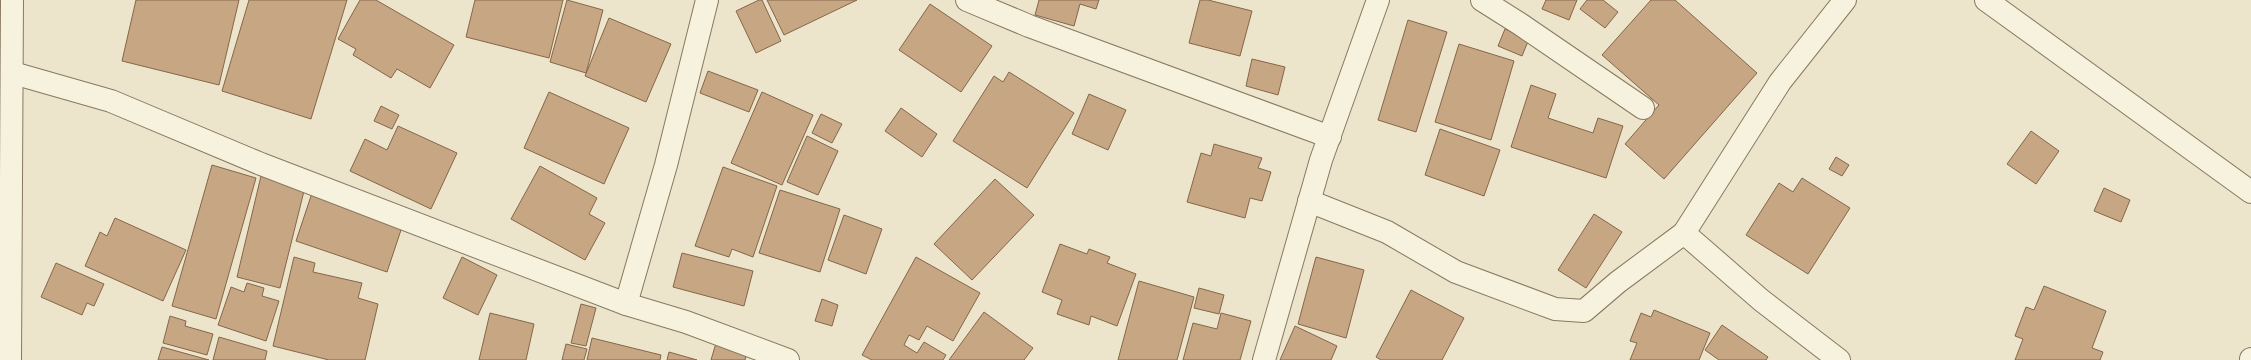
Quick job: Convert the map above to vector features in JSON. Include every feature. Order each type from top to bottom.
[{"type":"street","points":[[626,304],[666,165],[707,0]]},
{"type":"street","points":[[967,0],[1029,26],[1330,137]]},
{"type":"street","points":[[1264,360],[1309,201],[1378,0]]},
{"type":"street","points":[[1482,0],[1520,24],[1643,108]]},
{"type":"street","points":[[1309,201],[1387,232],[1456,272],[1555,309],[1584,311],[1618,282],[1684,233],[1780,82],[1845,0]]},
{"type":"street","points":[[1986,0],[2251,192]]},
{"type":"street","points":[[8,3],[13,73],[10,360]]},
{"type":"street","points":[[13,73],[111,101],[261,164],[626,304],[686,322],[788,360]]},
{"type":"street","points":[[1684,233],[1761,300],[1839,360]]},
{"type":"building","points":[[136,0],[239,0],[219,85],[122,61]]},
{"type":"building","points":[[249,0],[347,0],[311,119],[222,91]]},
{"type":"building","points":[[360,0],[376,0],[454,45],[430,88],[397,69],[391,78],[353,55],[356,49],[338,39]]},
{"type":"building","points":[[475,0],[563,0],[549,58],[466,37]]},
{"type":"building","points":[[567,0],[603,10],[586,73],[550,62]]},
{"type":"building","points":[[762,0],[781,41],[756,53],[736,11]]},
{"type":"building","points":[[767,0],[857,0],[784,35]]},
{"type":"building","points":[[1039,0],[1099,0],[1096,9],[1080,4],[1074,26],[1035,15]]},
{"type":"building","points":[[1200,0],[1208,0],[1252,11],[1240,56],[1189,43]]},
{"type":"building","points":[[1546,0],[1577,0],[1569,20],[1542,9]]},
{"type":"building","points":[[1587,0],[1603,0],[1618,12],[1605,28],[1580,9]]},
{"type":"building","points":[[1651,0],[1675,0],[1757,73],[1664,179],[1625,144],[1659,105],[1602,55]]},
{"type":"building","points":[[930,4],[992,46],[961,92],[899,50]]},
{"type":"building","points":[[609,18],[671,44],[646,102],[585,76]]},
{"type":"building","points":[[1408,20],[1447,32],[1416,132],[1378,120]]},
{"type":"building","points":[[1505,29],[1529,39],[1522,56],[1498,46]]},
{"type":"building","points":[[1459,44],[1514,61],[1491,140],[1435,122]]},
{"type":"building","points":[[1252,59],[1285,67],[1278,95],[1246,86]]},
{"type":"building","points":[[708,71],[758,90],[749,112],[700,93]]},
{"type":"building","points":[[1009,72],[1074,113],[1027,188],[953,141],[994,76],[1003,82]]},
{"type":"building","points":[[1531,85],[1556,94],[1548,118],[1593,133],[1598,118],[1623,126],[1606,178],[1511,147]]},
{"type":"building","points":[[549,92],[629,128],[604,184],[524,148]]},
{"type":"building","points":[[762,92],[813,115],[782,185],[731,163]]},
{"type":"building","points":[[1089,94],[1126,110],[1108,150],[1072,134]]},
{"type":"building","points":[[381,106],[399,115],[392,129],[374,121]]},
{"type":"building","points":[[901,108],[937,134],[922,157],[885,131]]},
{"type":"building","points":[[821,114],[842,124],[832,143],[812,133]]},
{"type":"building","points":[[398,126],[457,153],[431,209],[350,171],[365,139],[387,150]]},
{"type":"building","points":[[1440,129],[1500,150],[1484,196],[1425,175]]},
{"type":"building","points":[[2031,131],[2059,151],[2036,184],[2007,164]]},
{"type":"building","points":[[807,136],[838,151],[818,195],[787,182]]},
{"type":"building","points":[[1214,144],[1262,158],[1258,168],[1271,172],[1262,201],[1250,198],[1245,218],[1187,202],[1201,153],[1211,156]]},
{"type":"building","points":[[1836,157],[1849,165],[1842,176],[1829,169]]},
{"type":"building","points":[[212,165],[256,178],[216,319],[172,306]]},
{"type":"building","points":[[540,166],[597,198],[589,214],[605,223],[585,260],[511,219]]},
{"type":"building","points":[[723,167],[777,186],[753,257],[732,249],[729,257],[695,246]]},
{"type":"building","points":[[261,176],[305,187],[280,288],[237,277]]},
{"type":"building","points":[[1802,178],[1850,208],[1808,274],[1746,235],[1779,183],[1793,192]]},
{"type":"building","points":[[995,179],[1034,215],[972,280],[934,244]]},
{"type":"building","points":[[2104,188],[2130,200],[2121,222],[2094,211]]},
{"type":"building","points":[[780,190],[840,209],[820,272],[759,253]]},
{"type":"building","points":[[312,193],[403,224],[387,272],[296,241]]},
{"type":"building","points":[[1594,214],[1622,232],[1586,288],[1558,270]]},
{"type":"building","points":[[844,215],[882,229],[866,274],[828,260]]},
{"type":"building","points":[[115,218],[186,250],[163,301],[85,266],[100,232],[107,236]]},
{"type":"building","points":[[1060,244],[1087,254],[1089,249],[1110,257],[1107,263],[1136,274],[1117,326],[1091,316],[1089,325],[1057,314],[1062,300],[1042,292]]},
{"type":"building","points":[[682,253],[753,271],[744,306],[673,287]]},
{"type":"building","points":[[294,257],[315,263],[313,272],[362,283],[358,298],[378,304],[365,360],[329,360],[273,346]]},
{"type":"building","points":[[462,257],[497,275],[478,315],[443,298]]},
{"type":"building","points":[[916,257],[980,293],[953,341],[927,326],[919,340],[909,335],[904,345],[917,353],[924,342],[946,355],[943,360],[872,360],[862,355]]},
{"type":"building","points":[[1316,257],[1364,270],[1346,338],[1298,324]]},
{"type":"building","points":[[56,263],[104,284],[94,306],[87,303],[82,315],[41,297]]},
{"type":"building","points":[[1139,281],[1194,297],[1177,360],[1118,360]]},
{"type":"building","points":[[247,283],[264,288],[262,296],[279,301],[266,341],[218,325],[231,287],[244,292]]},
{"type":"building","points":[[2044,286],[2106,311],[2092,348],[2103,352],[2100,360],[2015,360],[2023,339],[2015,336],[2026,307],[2034,310]]},
{"type":"building","points":[[1199,288],[1224,295],[1219,314],[1194,308]]},
{"type":"building","points":[[1411,290],[1464,318],[1442,360],[1381,360],[1376,357]]},
{"type":"building","points":[[822,299],[838,305],[832,326],[815,321]]},
{"type":"building","points":[[581,304],[596,308],[586,346],[571,343]]},
{"type":"building","points":[[1654,310],[1710,333],[1699,360],[1630,360],[1637,343],[1630,341],[1641,313],[1651,317]]},
{"type":"building","points":[[984,312],[1033,348],[1024,360],[949,360]]},
{"type":"building","points":[[490,313],[534,324],[526,360],[479,360]]},
{"type":"building","points":[[1221,313],[1251,321],[1240,360],[1183,360],[1193,323],[1217,329]]},
{"type":"building","points":[[170,316],[186,321],[185,326],[213,334],[207,355],[163,343]]},
{"type":"building","points":[[1722,325],[1768,357],[1766,360],[1719,360],[1705,350]]},
{"type":"building","points":[[1295,326],[1337,346],[1331,360],[1280,360]]},
{"type":"building","points":[[219,337],[267,351],[265,360],[213,360]]},
{"type":"building","points":[[592,338],[661,355],[660,360],[587,360]]},
{"type":"building","points":[[716,343],[747,352],[745,360],[711,360]]},
{"type":"building","points":[[566,344],[587,349],[584,360],[562,360]]},
{"type":"building","points":[[162,347],[209,360],[158,360]]},
{"type":"building","points":[[669,352],[697,360],[667,360]]}]
